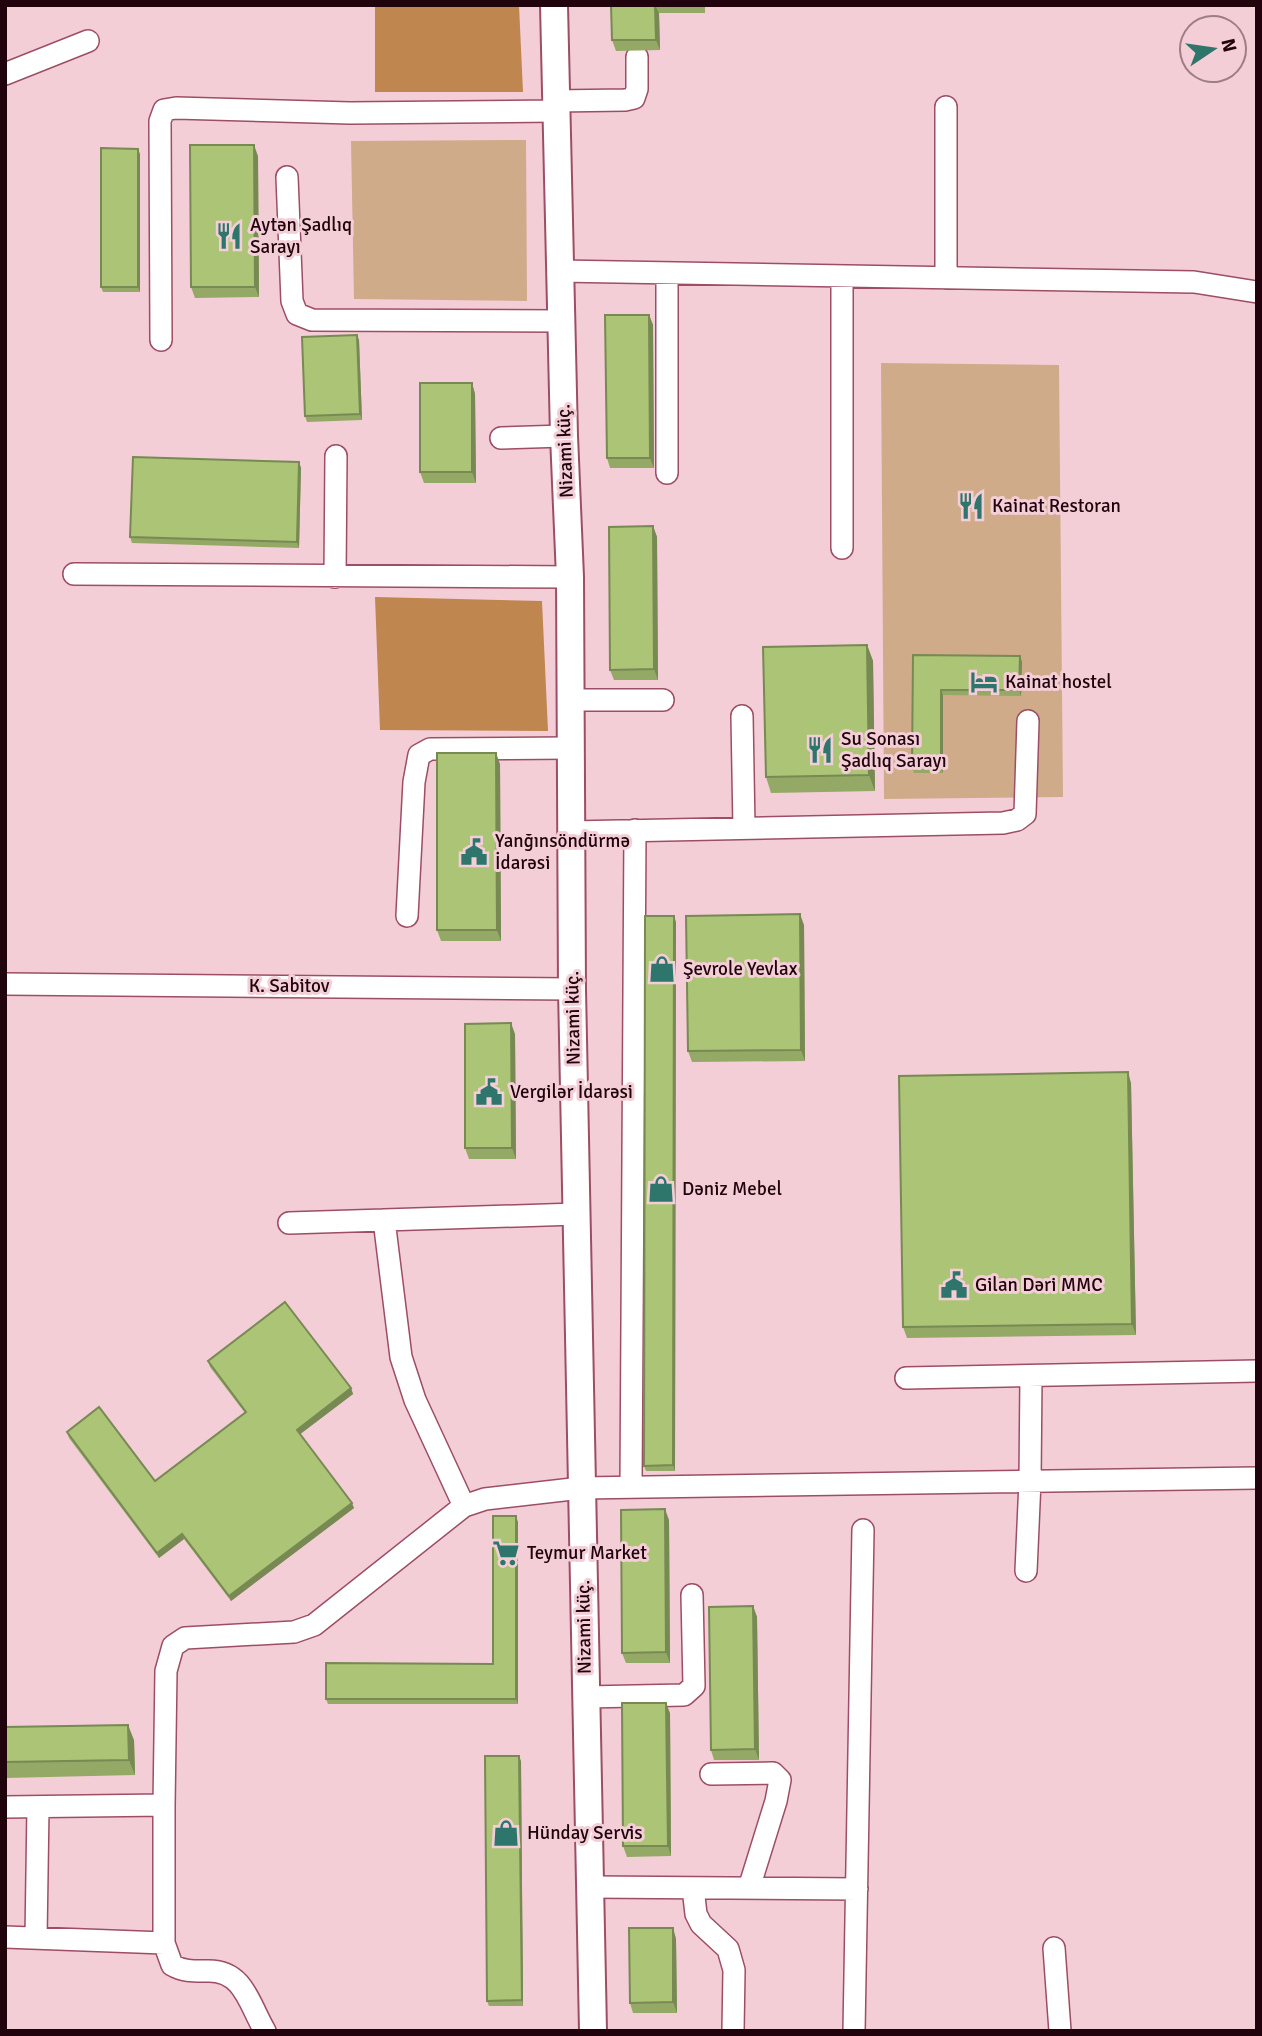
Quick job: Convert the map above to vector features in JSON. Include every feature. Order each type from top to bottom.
[{"type":"main road","name":"Nizami küç.","points":[[554,5],[559,271],[570,577],[572,989],[593,2031]]},
{"type":"street","points":[[5,74],[88,41]]},
{"type":"street","points":[[161,340],[160,121],[164,110],[176,108],[350,113],[555,106],[625,100],[634,98],[638,89],[637,57]]},
{"type":"street","points":[[946,107],[946,278]]},
{"type":"street","points":[[287,177],[292,301],[298,314],[312,320],[561,321]]},
{"type":"street","points":[[559,271],[1194,282],[1257,292]]},
{"type":"street","points":[[667,273],[667,472]]},
{"type":"street","points":[[842,276],[842,548]]},
{"type":"street","points":[[501,438],[564,436]]},
{"type":"street","points":[[335,577],[336,456]]},
{"type":"street","points":[[74,574],[570,577]]},
{"type":"street","points":[[571,700],[663,700]]},
{"type":"street","points":[[742,716],[744,828]]},
{"type":"street","points":[[571,832],[1003,823],[1017,820],[1025,814],[1028,721]]},
{"type":"street","points":[[407,916],[414,782],[419,755],[430,749],[571,748]]},
{"type":"street","points":[[631,1487],[635,830]]},
{"type":"street","name":"K. Sabitov","points":[[5,984],[572,989]]},
{"type":"street","points":[[289,1223],[576,1214]]},
{"type":"street","points":[[384,1220],[401,1357],[415,1400],[464,1506]]},
{"type":"street","points":[[906,1378],[1257,1371]]},
{"type":"street","points":[[1026,1571],[1031,1377]]},
{"type":"street","points":[[265,2031],[237,1979],[222,1971],[183,1971],[172,1965],[164,1942],[166,1671],[173,1646],[185,1638],[294,1632],[314,1625],[464,1506],[485,1499],[581,1488],[1257,1478]]},
{"type":"street","points":[[855,2031],[863,1530]]},
{"type":"street","points":[[586,1697],[684,1695],[694,1686],[692,1595]]},
{"type":"street","points":[[711,1774],[773,1773],[780,1780],[750,1888]]},
{"type":"street","points":[[5,1807],[164,1805]]},
{"type":"street","points":[[36,1938],[38,1807]]},
{"type":"street","points":[[590,1887],[857,1889]]},
{"type":"street","points":[[693,1888],[696,1914],[701,1924],[728,1949],[734,1970],[733,2031]]},
{"type":"street","points":[[5,1937],[164,1942]]},
{"type":"street","points":[[1054,1948],[1060,2031]]},
{"type":"shaded area","points":[[375,5],[519,5],[523,92],[375,92]]},
{"type":"shaded area","points":[[526,140],[527,301],[354,299],[351,141]]},
{"type":"shaded area","name":"Kainat Restoran","points":[[881,363],[1059,365],[1063,797],[884,799]]},
{"type":"shaded area","points":[[375,597],[542,601],[548,731],[380,730]]},
{"type":"building","points":[[611,5],[655,5],[656,40],[612,40]]},
{"type":"building","points":[[190,145],[254,145],[255,287],[191,287]]},
{"type":"building","points":[[101,148],[138,149],[138,287],[101,287]]},
{"type":"building","points":[[605,315],[649,315],[650,458],[607,458]]},
{"type":"building","points":[[357,335],[360,414],[305,416],[302,337]]},
{"type":"building","points":[[420,383],[472,383],[472,472],[420,472]]},
{"type":"building","points":[[133,457],[299,462],[297,542],[130,537]]},
{"type":"building","points":[[653,526],[654,669],[610,670],[609,527]]},
{"type":"building","points":[[867,645],[869,775],[766,777],[763,647]]},
{"type":"building","points":[[913,655],[1020,656],[1019,690],[941,690],[941,768],[912,767]]},
{"type":"building","points":[[437,753],[496,753],[497,930],[437,930]]},
{"type":"building","points":[[800,914],[801,1050],[688,1051],[686,916]]},
{"type":"building","points":[[645,916],[674,916],[673,1465],[644,1466]]},
{"type":"building","points":[[511,1023],[512,1148],[465,1148],[465,1024]]},
{"type":"building","points":[[1128,1072],[1132,1324],[903,1327],[899,1076]]},
{"type":"building","points":[[285,1302],[351,1388],[297,1430],[352,1503],[229,1596],[182,1534],[157,1553],[67,1432],[99,1407],[155,1481],[246,1412],[208,1361]]},
{"type":"building","points":[[665,1509],[666,1652],[622,1653],[621,1510]]},
{"type":"building","points":[[493,1516],[516,1516],[516,1699],[326,1699],[326,1663],[493,1664]]},
{"type":"building","points":[[753,1606],[755,1749],[711,1750],[709,1607]]},
{"type":"building","points":[[622,1703],[666,1703],[668,1846],[623,1846]]},
{"type":"building","points":[[128,1725],[129,1760],[5,1762],[5,1727]]},
{"type":"building","points":[[485,1756],[519,1756],[522,2000],[487,2001]]},
{"type":"building","points":[[629,1928],[673,1928],[673,2002],[630,2003]]},
{"type":"place","name":"Aytən Şadlıq Sarayı","points":[[229,236]]},
{"type":"place","name":"Kainat Restoran","points":[[971,506]]},
{"type":"place","name":"Kainat hostel","points":[[984,682]]},
{"type":"place","name":"Su Sonası Şadlıq Sarayı","points":[[820,750]]},
{"type":"place","name":"Yanğınsöndürmə İdarəsi","points":[[474,852]]},
{"type":"place","name":"Şevrole Yevlax","points":[[662,969]]},
{"type":"place","name":"Vergilər İdarəsi","points":[[489,1092]]},
{"type":"place","name":"Dəniz Mebel","points":[[661,1189]]},
{"type":"place","name":"Gilan Dəri MMC","points":[[954,1285]]},
{"type":"place","name":"Teymur Market","points":[[506,1553]]},
{"type":"place","name":"Hünday Servis","points":[[506,1833]]}]
